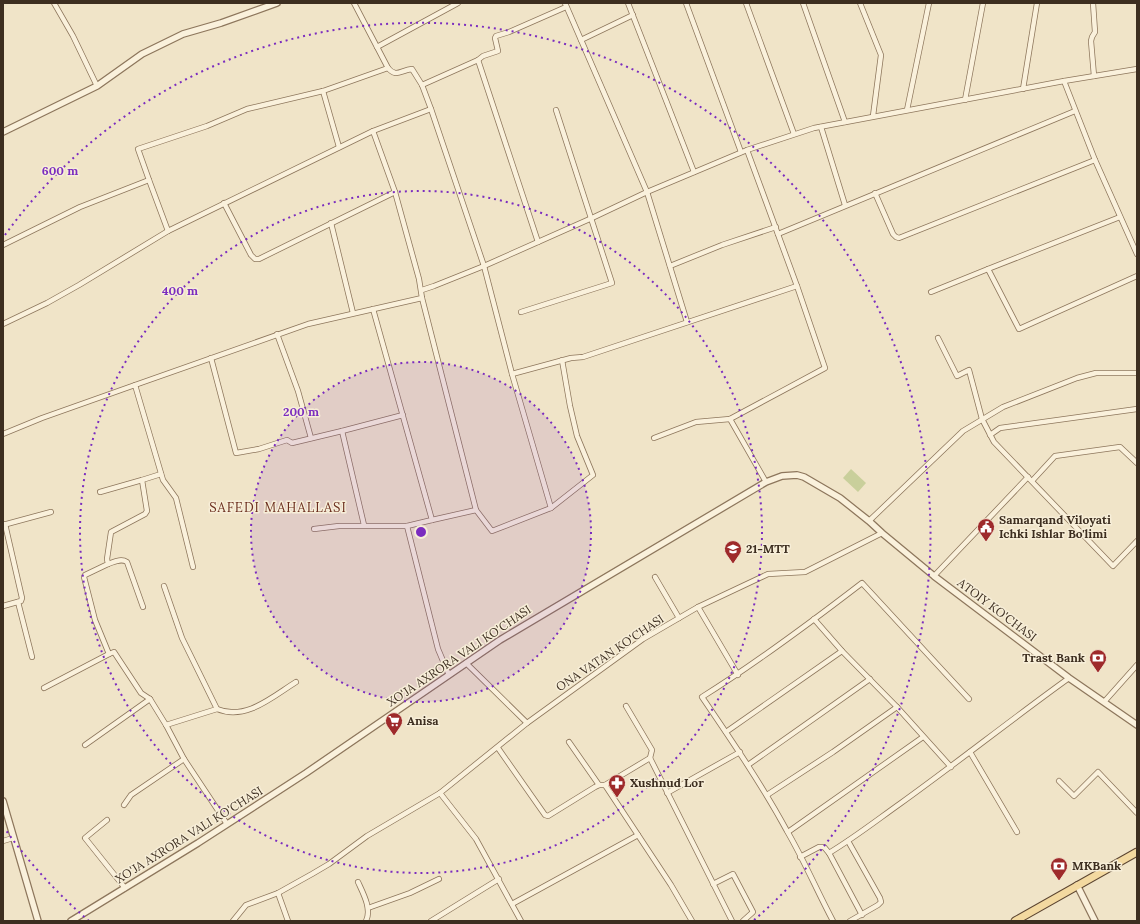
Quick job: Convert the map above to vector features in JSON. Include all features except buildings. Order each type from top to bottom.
[{"type":"main road","points":[[1015,921],[1137,852]]},
{"type":"street","points":[[54,3],[73,36],[97,86]]},
{"type":"street","points":[[3,132],[97,86],[142,54],[183,34],[221,23],[278,3]]},
{"type":"street","points":[[354,3],[388,68],[394,73],[412,69],[422,85],[484,266],[512,374],[551,508]]},
{"type":"street","points":[[377,47],[458,3]]},
{"type":"street","points":[[628,3],[694,172]]},
{"type":"street","points":[[686,3],[741,152]]},
{"type":"street","points":[[746,3],[794,134]]},
{"type":"street","points":[[803,3],[845,122]]},
{"type":"street","points":[[860,3],[881,55],[873,116]]},
{"type":"street","points":[[907,110],[929,3]]},
{"type":"street","points":[[965,100],[982,3]]},
{"type":"street","points":[[1023,89],[1037,3]]},
{"type":"street","points":[[1093,3],[1095,32],[1091,41],[1094,76]]},
{"type":"street","points":[[422,85],[478,60],[483,56],[498,51],[495,38],[496,36],[509,32],[566,5],[647,192],[687,322]]},
{"type":"street","points":[[581,40],[633,15]]},
{"type":"street","points":[[478,60],[538,242]]},
{"type":"street","points":[[168,231],[138,149],[207,126],[247,109],[323,91],[388,68]]},
{"type":"street","points":[[422,290],[484,266],[647,192],[741,152],[794,134],[873,116],[1137,69]]},
{"type":"street","points":[[1064,81],[1095,160],[1137,252]]},
{"type":"street","points":[[323,91],[339,147]]},
{"type":"street","points":[[3,324],[47,303],[79,285],[168,231],[339,147],[431,109]]},
{"type":"street","points":[[521,312],[612,283],[556,110]]},
{"type":"street","points":[[778,234],[1075,111]]},
{"type":"street","points":[[821,127],[845,205]]},
{"type":"street","points":[[373,132],[395,192],[422,290],[422,298],[476,510],[492,531],[551,508],[593,475],[577,436],[562,360]]},
{"type":"street","points":[[654,438],[696,422],[730,419],[825,368],[776,227],[747,150]]},
{"type":"street","points":[[875,193],[893,234],[899,238],[1095,160]]},
{"type":"street","points":[[3,245],[80,207],[149,180]]},
{"type":"street","points":[[224,203],[251,255],[255,259],[259,259],[395,192]]},
{"type":"street","points":[[931,292],[1120,217]]},
{"type":"street","points":[[331,223],[353,313]]},
{"type":"street","points":[[670,266],[729,243],[776,227]]},
{"type":"street","points":[[988,269],[1019,329],[1137,276]]},
{"type":"street","points":[[512,374],[570,358],[583,357],[797,286]]},
{"type":"street","points":[[3,434],[42,418],[276,334],[308,324],[422,298]]},
{"type":"street","points":[[373,309],[432,520]]},
{"type":"street","points":[[276,334],[298,391],[311,438]]},
{"type":"street","points":[[938,338],[957,376],[969,370],[982,419],[994,442],[1113,566],[1137,541]]},
{"type":"street","points":[[211,358],[236,453],[287,440],[292,443],[403,415]]},
{"type":"street","points":[[869,520],[963,431],[1003,407],[1077,378],[1096,373],[1137,372]]},
{"type":"street","points":[[135,385],[163,480],[176,498],[193,568]]},
{"type":"street","points":[[990,435],[1000,428],[1137,409]]},
{"type":"street","points":[[730,419],[766,482]]},
{"type":"street","points":[[342,431],[364,525]]},
{"type":"street","points":[[1032,481],[1055,456],[1120,447],[1137,463]]},
{"type":"street","points":[[100,492],[161,474]]},
{"type":"street","name":"XO'JA AXRORA VALI KO'CHASI","points":[[71,921],[306,773],[511,633],[766,482],[782,476],[796,475],[840,498],[869,520]]},
{"type":"street","points":[[934,576],[1028,477]]},
{"type":"street","points":[[108,564],[107,559],[110,532],[145,514],[146,511],[142,480]]},
{"type":"street","points":[[314,529],[364,525],[407,526],[476,510]]},
{"type":"street","points":[[3,606],[21,601],[22,598],[4,524],[51,512]]},
{"type":"street","name":"ATOIY KO'CHASI","points":[[869,520],[882,534],[934,576],[1069,678],[1137,725]]},
{"type":"street","points":[[407,526],[438,649],[448,675]]},
{"type":"street","name":"ONA VATAN KO'CHASI","points":[[233,921],[246,905],[278,893],[329,864],[367,836],[440,793],[527,724],[643,639],[698,607],[768,574],[806,572],[882,534]]},
{"type":"street","points":[[109,654],[96,620],[84,577],[86,573],[108,564],[124,560],[127,562],[142,607]]},
{"type":"street","points":[[655,578],[679,618]]},
{"type":"street","points":[[833,921],[788,832],[767,796],[740,752],[702,698],[738,675],[862,583],[969,699]]},
{"type":"street","points":[[164,586],[182,638],[217,709]]},
{"type":"street","points":[[18,602],[32,657]]},
{"type":"street","points":[[698,607],[738,675]]},
{"type":"street","points":[[814,619],[951,767]]},
{"type":"street","points":[[726,732],[842,651]]},
{"type":"street","points":[[44,688],[114,652],[141,693],[150,699],[166,724],[184,759],[227,824]]},
{"type":"street","points":[[466,663],[527,724]]},
{"type":"street","points":[[1104,702],[1137,665]]},
{"type":"street","points":[[829,853],[951,767],[1017,715],[1069,678]]},
{"type":"street","points":[[748,765],[870,679]]},
{"type":"street","points":[[166,724],[217,709],[227,713],[243,712],[257,707],[296,682]]},
{"type":"street","points":[[85,745],[150,699]]},
{"type":"street","points":[[626,706],[652,750],[650,758],[732,921]]},
{"type":"street","points":[[767,796],[897,707]]},
{"type":"street","points":[[788,832],[924,737]]},
{"type":"street","points":[[569,742],[599,785]]},
{"type":"street","points":[[498,748],[545,815],[548,816],[599,785],[605,785],[650,758]]},
{"type":"street","points":[[667,793],[740,752]]},
{"type":"street","points":[[970,752],[1017,832]]},
{"type":"street","points":[[124,805],[131,795],[184,759]]},
{"type":"street","points":[[1059,781],[1074,796],[1098,772],[1137,813]]},
{"type":"street","points":[[605,785],[671,885],[692,921]]},
{"type":"street","points":[[440,793],[476,839],[521,921]]},
{"type":"street","points":[[3,801],[38,921]]},
{"type":"street","points":[[107,820],[84,838],[125,888]]},
{"type":"street","points":[[512,904],[638,835]]},
{"type":"street","points":[[3,841],[13,838]]},
{"type":"street","points":[[848,841],[881,902],[850,921]]},
{"type":"street","points":[[800,857],[819,847],[824,847],[829,853],[862,915]]},
{"type":"street","points":[[713,884],[733,874],[753,912],[743,921]]},
{"type":"street","points":[[368,908],[410,893],[439,879]]},
{"type":"street","points":[[431,921],[499,879]]},
{"type":"street","points":[[358,882],[368,908],[368,916],[366,921]]},
{"type":"street","points":[[1077,885],[1096,921]]},
{"type":"street","points":[[278,893],[288,921]]},
{"type":"green space","points":[[851,469],[866,483],[858,492],[843,478]]},
{"type":"place","name":"Samarqand Viloyati Ichki Ishlar Bo'limi","points":[[986,542]]},
{"type":"place","name":"21-MTT","points":[[733,564]]},
{"type":"place","name":"Trast Bank","points":[[1098,673]]},
{"type":"place","name":"Anisa","points":[[394,736]]},
{"type":"place","name":"Xushnud Lor","points":[[617,798]]},
{"type":"place","name":"MKBank","points":[[1059,881]]},
{"type":"district","name":"SAFEDI MAHALLASI","points":[[278,507]]}]
